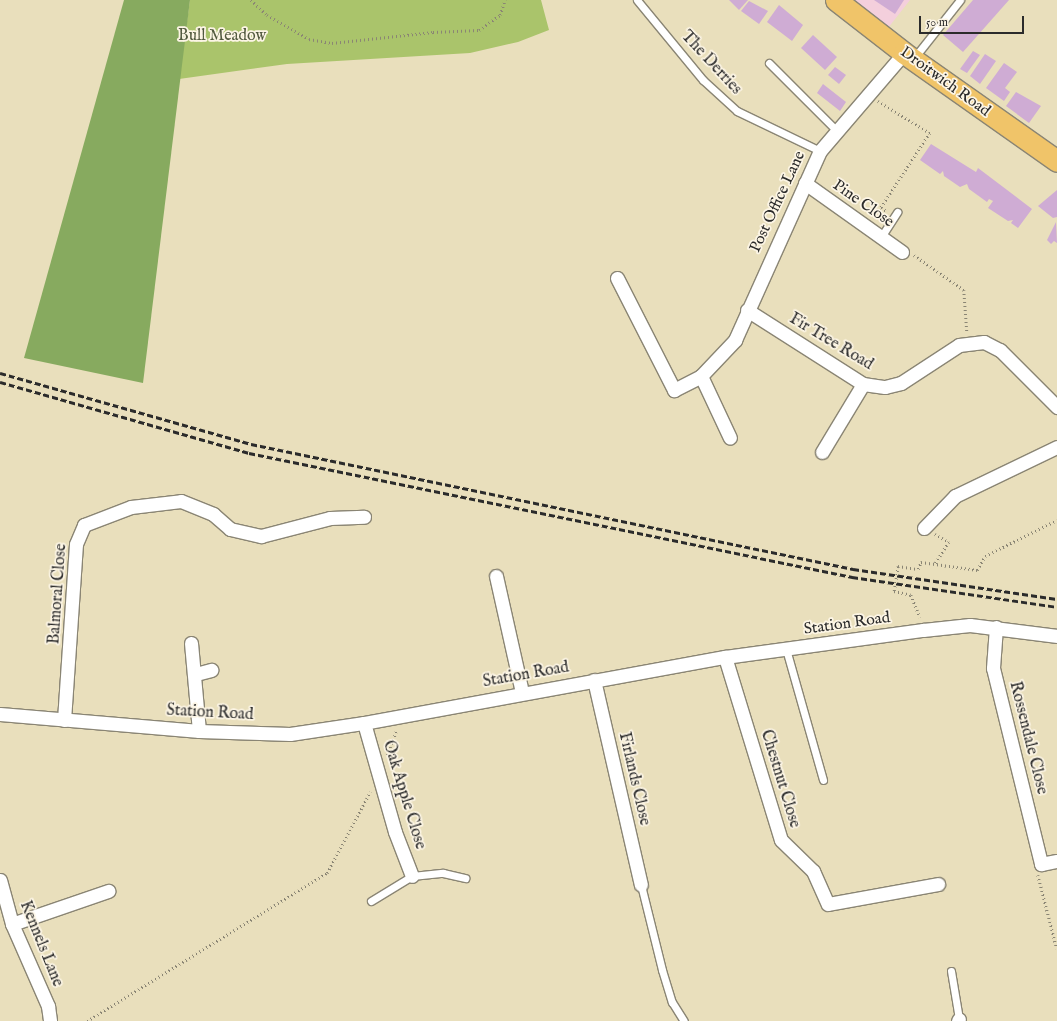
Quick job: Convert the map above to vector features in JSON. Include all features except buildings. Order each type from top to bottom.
[{"type":"main road","name":"Droitwich Road","points":[[836,0],[908,56],[1057,161]]},
{"type":"street","name":"Post Office Lane","points":[[701,376],[734,340],[820,151],[869,94],[908,56]]},
{"type":"street","name":"Pine Close","points":[[805,184],[902,252]]},
{"type":"street","points":[[617,278],[674,390],[701,376],[730,438]]},
{"type":"street","name":"Fir Tree Road","points":[[747,310],[863,384],[885,388],[901,383],[968,342]]},
{"type":"street","points":[[968,342],[984,342],[1000,350],[1057,407]]},
{"type":"street","points":[[822,452],[863,384]]},
{"type":"street","points":[[924,528],[955,496],[1057,447]]},
{"type":"street","name":"Balmoral Close","points":[[64,720],[76,544],[84,525],[131,507],[181,501],[213,514],[230,529],[261,536],[330,518],[364,516]]},
{"type":"street","points":[[496,576],[522,692]]},
{"type":"street","name":"Station Road","points":[[0,714],[200,731],[290,734],[364,724],[401,715],[522,692],[726,657],[923,630],[970,625],[996,627],[1057,636]]},
{"type":"street","name":"Rossendale Close","points":[[996,627],[993,668],[1041,864]]},
{"type":"street","points":[[191,643],[196,674],[200,731]]},
{"type":"street","name":"Chestnut Close","points":[[726,657],[781,840],[813,871],[828,904],[938,884]]},
{"type":"street","points":[[196,674],[211,670]]},
{"type":"street","name":"Firlands Close","points":[[594,680],[641,885]]},
{"type":"street","name":"Oak Apple Close","points":[[364,724],[380,772],[395,832],[412,876]]},
{"type":"street","points":[[1041,864],[1057,861]]},
{"type":"street","name":"Kennels Lane","points":[[0,880],[12,924],[48,1006],[50,1021]]},
{"type":"street","points":[[12,924],[108,891]]},
{"type":"lane","name":"The Derries","points":[[636,0],[703,80],[737,111],[820,151]]},
{"type":"lane","points":[[908,56],[960,0]]},
{"type":"lane","points":[[769,63],[837,131]]},
{"type":"lane","points":[[881,237],[896,214]]},
{"type":"lane","points":[[786,649],[823,780]]},
{"type":"lane","points":[[371,901],[412,876],[443,873],[465,878]]},
{"type":"lane","points":[[641,885],[662,970],[672,1002],[684,1021]]},
{"type":"lane","points":[[951,971],[959,1020]]},
{"type":"path","points":[[251,0],[267,14],[309,39],[332,43],[479,30],[500,15],[506,0]]},
{"type":"path","points":[[869,94],[930,133],[881,208],[896,214]]},
{"type":"path","points":[[902,252],[913,255],[964,290],[968,342]]},
{"type":"path","points":[[923,630],[918,604],[911,595],[894,591],[898,566],[918,569],[921,562],[977,570],[991,552],[1057,520]]},
{"type":"path","points":[[924,528],[949,542],[935,564]]},
{"type":"path","points":[[87,1021],[327,873],[380,772],[401,715]]},
{"type":"path","points":[[1041,864],[1037,872],[1057,949]]},
{"type":"shaded area","points":[[850,0],[910,0],[888,28]]},
{"type":"green space","points":[[124,0],[190,0],[143,383],[24,358]]},
{"type":"green space","name":"Bull Meadow","points":[[190,0],[541,0],[549,30],[518,42],[470,53],[287,64],[179,79]]},
{"type":"railway","points":[[0,373],[251,444],[853,569],[1057,599]]},
{"type":"railway","points":[[0,382],[249,453],[852,577],[1057,607]]}]
